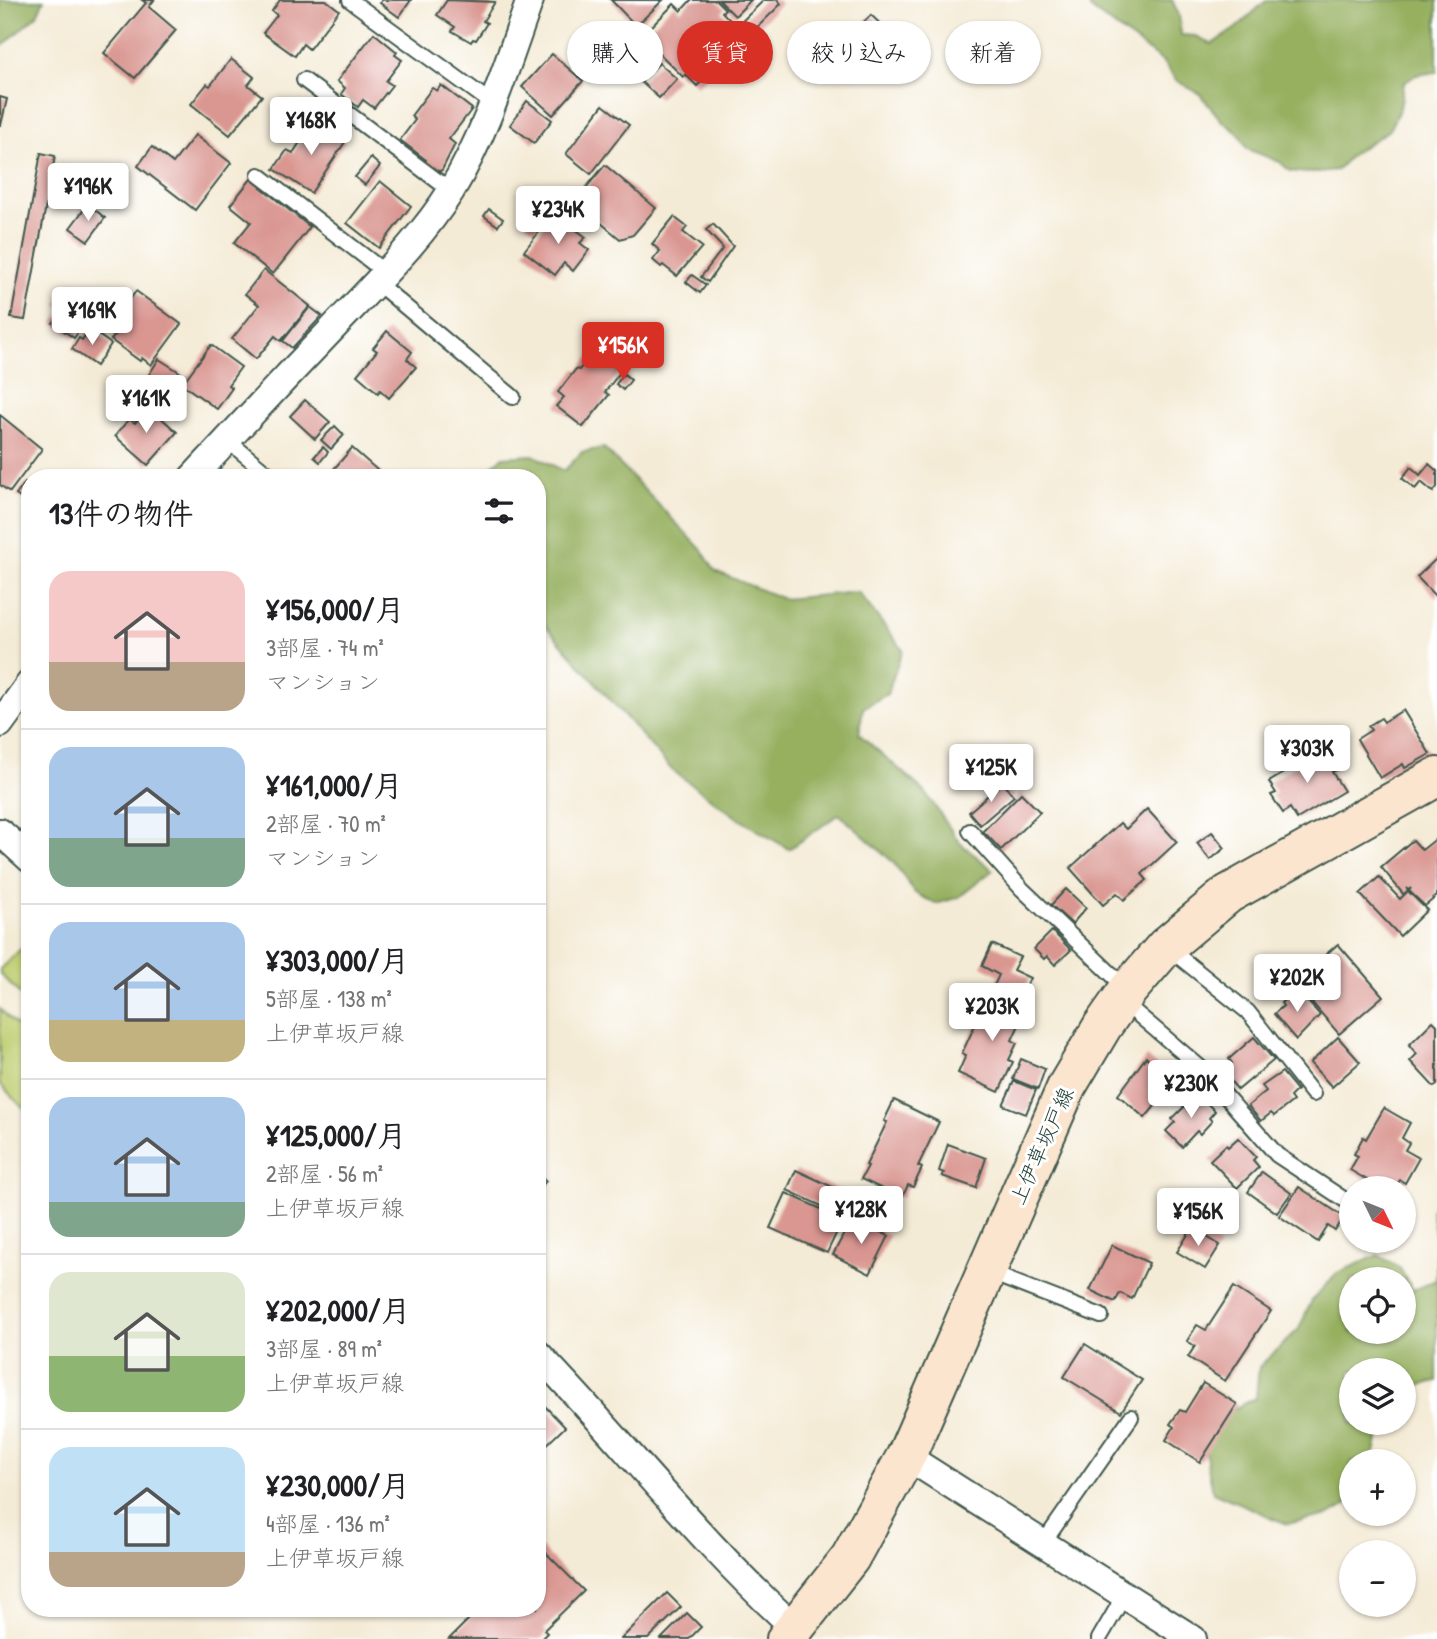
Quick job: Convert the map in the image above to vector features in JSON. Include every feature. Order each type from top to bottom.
[{"type":"main road","name":"上伊草坂戸線","points":[[791,1634],[850,1558],[906,1455],[1068,1086],[1124,995],[1166,946],[1228,894],[1437,777]]},
{"type":"street","points":[[200,469],[412,246],[451,191],[492,104],[530,0]]},
{"type":"street","points":[[0,724],[21,695]]},
{"type":"street","points":[[0,832],[21,851]]},
{"type":"street","points":[[546,1363],[769,1605],[791,1634]]},
{"type":"street","points":[[906,1455],[1193,1639]]},
{"type":"lane","points":[[351,0],[492,104]]},
{"type":"lane","points":[[304,80],[451,191]]},
{"type":"lane","points":[[259,175],[381,278],[513,397]]},
{"type":"lane","points":[[227,440],[262,469]]},
{"type":"lane","points":[[970,831],[1124,995],[1202,1069],[1277,1155],[1339,1196]]},
{"type":"lane","points":[[1166,946],[1248,1012],[1313,1094]]},
{"type":"lane","points":[[987,1271],[1101,1316]]},
{"type":"lane","points":[[1044,1542],[1130,1417]]},
{"type":"lane","points":[[1099,1639],[1124,1596]]},
{"type":"green space","points":[[0,0],[44,0],[37,15],[0,48]]},
{"type":"green space","points":[[1087,0],[1172,0],[1179,15],[1181,35],[1196,36],[1212,44],[1236,28],[1267,0],[1437,0],[1437,72],[1416,75],[1404,83],[1400,108],[1389,130],[1352,154],[1337,170],[1307,173],[1290,171],[1280,162],[1247,149],[1239,134],[1221,120],[1200,94],[1177,81],[1162,61],[1091,9]]},
{"type":"green space","points":[[604,448],[702,550],[715,571],[783,599],[858,592],[903,650],[887,694],[863,708],[859,734],[925,792],[960,843],[993,870],[959,897],[936,904],[915,893],[893,862],[839,814],[789,849],[739,819],[672,770],[546,626],[546,469],[488,469],[503,457],[533,455],[564,471],[582,452]]},
{"type":"green space","points":[[21,949],[21,995],[0,974],[0,969]]},
{"type":"green space","points":[[0,1009],[21,1030],[21,1106],[0,1084]]},
{"type":"green space","points":[[1437,1197],[1437,1381],[1421,1385],[1416,1390],[1416,1358],[1339,1358],[1339,1435],[1379,1435],[1376,1449],[1339,1449],[1339,1509],[1329,1515],[1287,1524],[1213,1492],[1203,1441],[1227,1412],[1256,1398],[1259,1367],[1299,1329],[1312,1300],[1337,1273],[1339,1272],[1339,1344],[1416,1344],[1416,1289],[1436,1280],[1436,1238],[1431,1211]]},
{"type":"green space","points":[[1378,1255],[1399,1267],[1351,1267]]},
{"type":"building","points":[[142,0],[154,0],[149,7],[176,30],[135,78],[104,53],[146,3]]},
{"type":"building","points":[[280,0],[326,0],[339,10],[309,49],[303,44],[295,56],[263,33],[277,15],[272,11]]},
{"type":"building","points":[[382,0],[411,0],[399,17],[380,3]]},
{"type":"building","points":[[447,0],[495,2],[483,21],[487,23],[476,40],[471,42],[452,31],[455,27],[437,15]]},
{"type":"building","points":[[611,0],[663,0],[641,21],[631,21]]},
{"type":"building","points":[[691,0],[716,0],[731,21],[677,21],[677,71],[663,57],[663,21],[657,21],[674,4],[681,11]]},
{"type":"building","points":[[719,0],[751,0],[735,16]]},
{"type":"building","points":[[764,0],[778,0],[781,4],[764,21],[742,21]]},
{"type":"building","points":[[871,15],[877,21],[865,21]]},
{"type":"building","points":[[374,33],[397,52],[395,55],[402,60],[386,81],[392,85],[374,108],[363,100],[358,107],[341,94],[345,88],[337,81]]},
{"type":"building","points":[[552,54],[567,67],[567,84],[580,84],[553,115],[522,87]]},
{"type":"building","points":[[231,59],[254,77],[248,85],[262,96],[230,135],[191,104],[207,84],[210,86]]},
{"type":"building","points":[[663,67],[677,79],[659,98],[643,84],[663,84]]},
{"type":"building","points":[[441,85],[472,109],[449,139],[455,144],[442,170],[434,173],[423,164],[426,160],[400,140],[415,120],[411,116],[432,88],[437,91]]},
{"type":"building","points":[[0,97],[7,99],[1,125],[0,125]]},
{"type":"building","points":[[527,101],[552,120],[534,143],[510,125]]},
{"type":"building","points":[[603,105],[629,125],[591,174],[566,154]]},
{"type":"building","points":[[314,121],[345,142],[311,193],[274,169],[287,150],[293,153]]},
{"type":"building","points":[[195,135],[231,163],[195,210],[138,166],[152,147],[173,163]]},
{"type":"building","points":[[41,153],[55,156],[25,320],[11,318]]},
{"type":"building","points":[[371,158],[380,166],[365,185],[355,177]]},
{"type":"building","points":[[605,165],[656,208],[633,235],[620,239],[575,201]]},
{"type":"building","points":[[251,179],[310,227],[273,274],[234,243],[251,222],[230,205]]},
{"type":"building","points":[[380,181],[411,206],[379,248],[347,223]]},
{"type":"building","points":[[88,204],[105,218],[88,241],[70,228]]},
{"type":"building","points":[[489,209],[503,219],[498,226],[484,216]]},
{"type":"building","points":[[537,210],[546,216],[535,230],[526,224]]},
{"type":"building","points":[[554,213],[586,237],[580,243],[589,250],[573,271],[564,263],[555,275],[524,251]]},
{"type":"building","points":[[674,217],[687,227],[683,232],[702,247],[677,276],[653,260],[660,251],[652,244]]},
{"type":"building","points":[[713,224],[733,246],[708,282],[701,277],[723,248],[706,230]]},
{"type":"building","points":[[264,270],[310,306],[281,341],[275,336],[256,359],[232,339],[259,305],[245,294]]},
{"type":"building","points":[[692,275],[706,285],[700,293],[686,282]]},
{"type":"building","points":[[136,291],[181,324],[151,365],[142,358],[140,361],[111,340],[121,328],[114,322]]},
{"type":"building","points":[[65,293],[95,315],[87,326],[57,304]]},
{"type":"building","points":[[310,307],[322,316],[292,348],[283,341]]},
{"type":"building","points":[[62,312],[82,327],[74,338],[53,323]]},
{"type":"building","points":[[90,329],[111,344],[96,366],[72,349],[79,338],[82,340]]},
{"type":"building","points":[[387,331],[412,352],[407,359],[416,367],[389,398],[380,390],[378,393],[357,375],[377,351],[373,348]]},
{"type":"building","points":[[211,345],[241,367],[228,385],[232,388],[217,409],[182,384]]},
{"type":"building","points":[[594,351],[621,371],[605,392],[609,395],[583,427],[556,406],[564,397],[558,392]]},
{"type":"building","points":[[159,359],[181,373],[169,390],[148,376]]},
{"type":"building","points":[[624,374],[631,380],[623,390],[616,384]]},
{"type":"building","points":[[121,386],[132,394],[127,401],[116,393]]},
{"type":"building","points":[[305,400],[330,422],[315,439],[290,416]]},
{"type":"building","points":[[149,407],[177,432],[148,465],[115,436],[129,419],[135,423]]},
{"type":"building","points":[[0,415],[42,449],[27,469],[21,469],[21,477],[10,492],[0,485]]},
{"type":"building","points":[[335,426],[344,435],[331,449],[321,440]]},
{"type":"building","points":[[323,447],[328,452],[320,462],[314,457]]},
{"type":"building","points":[[352,448],[376,469],[334,469]]},
{"type":"building","points":[[1429,464],[1437,471],[1437,487],[1433,492],[1421,482],[1415,489],[1402,478],[1411,467],[1420,475]]},
{"type":"building","points":[[1437,558],[1437,598],[1417,577]]},
{"type":"building","points":[[1403,710],[1430,754],[1405,768],[1403,764],[1380,778],[1357,739],[1371,730],[1368,726],[1381,718],[1384,722]]},
{"type":"building","points":[[1323,749],[1336,770],[1332,772],[1344,791],[1297,819],[1290,808],[1283,813],[1271,795],[1276,793],[1269,782]]},
{"type":"building","points":[[1002,783],[1014,796],[980,825],[969,812]]},
{"type":"building","points":[[1021,793],[1040,812],[1001,850],[983,831]]},
{"type":"building","points":[[1147,809],[1177,842],[1142,874],[1147,880],[1124,900],[1117,893],[1103,905],[1070,868],[1120,823],[1126,829]]},
{"type":"building","points":[[1212,832],[1225,848],[1210,860],[1197,843]]},
{"type":"building","points":[[1437,838],[1437,896],[1425,906],[1409,891],[1411,888],[1406,888],[1408,891],[1403,894],[1381,867],[1413,840],[1422,850]]},
{"type":"building","points":[[1379,877],[1400,899],[1408,891],[1427,910],[1400,936],[1360,894]]},
{"type":"building","points":[[1066,889],[1086,908],[1072,924],[1051,905]]},
{"type":"building","points":[[1052,931],[1071,950],[1055,965],[1047,956],[1044,959],[1034,949]]},
{"type":"building","points":[[992,944],[1020,957],[1013,970],[1030,978],[1019,1002],[991,992],[999,975],[982,966]]},
{"type":"building","points":[[1338,944],[1383,996],[1339,1034],[1290,977],[1306,964],[1309,969]]},
{"type":"building","points":[[1297,989],[1320,1015],[1296,1040],[1274,1014],[1283,1006],[1281,1003]]},
{"type":"building","points":[[990,993],[1026,1010],[1012,1040],[1017,1043],[1009,1060],[1013,1062],[999,1092],[958,1073],[966,1055],[962,1053]]},
{"type":"building","points":[[1433,1021],[1437,1025],[1437,1085],[1434,1087],[1410,1061],[1417,1054],[1409,1045]]},
{"type":"building","points":[[1254,1037],[1274,1060],[1238,1090],[1222,1071],[1232,1063],[1229,1059]]},
{"type":"building","points":[[1338,1037],[1360,1062],[1332,1087],[1310,1063]]},
{"type":"building","points":[[1146,1057],[1175,1082],[1145,1118],[1118,1095]]},
{"type":"building","points":[[1021,1059],[1045,1069],[1038,1089],[1013,1079]]},
{"type":"building","points":[[1282,1072],[1297,1090],[1290,1097],[1293,1101],[1274,1116],[1271,1113],[1261,1121],[1248,1106],[1266,1091],[1262,1086]]},
{"type":"building","points":[[1014,1081],[1036,1090],[1026,1114],[1003,1105]]},
{"type":"building","points":[[1197,1094],[1215,1111],[1209,1118],[1212,1121],[1200,1134],[1197,1131],[1182,1147],[1166,1131],[1175,1122],[1172,1119]]},
{"type":"building","points":[[894,1100],[939,1122],[918,1166],[922,1168],[913,1187],[908,1185],[902,1198],[861,1179]]},
{"type":"building","points":[[1384,1108],[1410,1123],[1402,1138],[1409,1143],[1405,1150],[1419,1158],[1409,1176],[1360,1176],[1350,1170],[1358,1156],[1354,1154],[1363,1137],[1366,1139]]},
{"type":"building","points":[[1238,1138],[1256,1157],[1253,1160],[1259,1167],[1237,1188],[1210,1160]]},
{"type":"building","points":[[948,1144],[986,1158],[976,1188],[942,1176],[944,1173],[939,1171]]},
{"type":"building","points":[[796,1170],[852,1196],[843,1216],[787,1190]]},
{"type":"building","points":[[1262,1172],[1291,1193],[1277,1213],[1248,1192]]},
{"type":"building","points":[[1299,1187],[1339,1214],[1339,1225],[1335,1231],[1328,1226],[1318,1242],[1279,1216]]},
{"type":"building","points":[[786,1193],[843,1219],[827,1253],[770,1228]]},
{"type":"building","points":[[852,1218],[889,1236],[870,1274],[833,1255]]},
{"type":"building","points":[[1192,1228],[1220,1245],[1205,1269],[1177,1252]]},
{"type":"building","points":[[1112,1245],[1149,1263],[1132,1299],[1120,1293],[1115,1302],[1090,1290]]},
{"type":"building","points":[[1234,1287],[1271,1311],[1225,1381],[1188,1357],[1195,1346],[1187,1341],[1197,1325],[1206,1330]]},
{"type":"building","points":[[1085,1344],[1142,1380],[1121,1412],[1064,1377]]},
{"type":"building","points":[[1203,1383],[1237,1404],[1200,1462],[1166,1440],[1174,1427],[1170,1424],[1180,1410],[1185,1412]]},
{"type":"building","points":[[546,1407],[565,1427],[546,1445]]},
{"type":"building","points":[[546,1553],[584,1591],[544,1630],[547,1633],[541,1639],[449,1639],[471,1617],[546,1617]]},
{"type":"building","points":[[667,1593],[681,1607],[648,1639],[621,1639]]},
{"type":"building","points":[[687,1613],[701,1627],[689,1639],[661,1639]]}]
